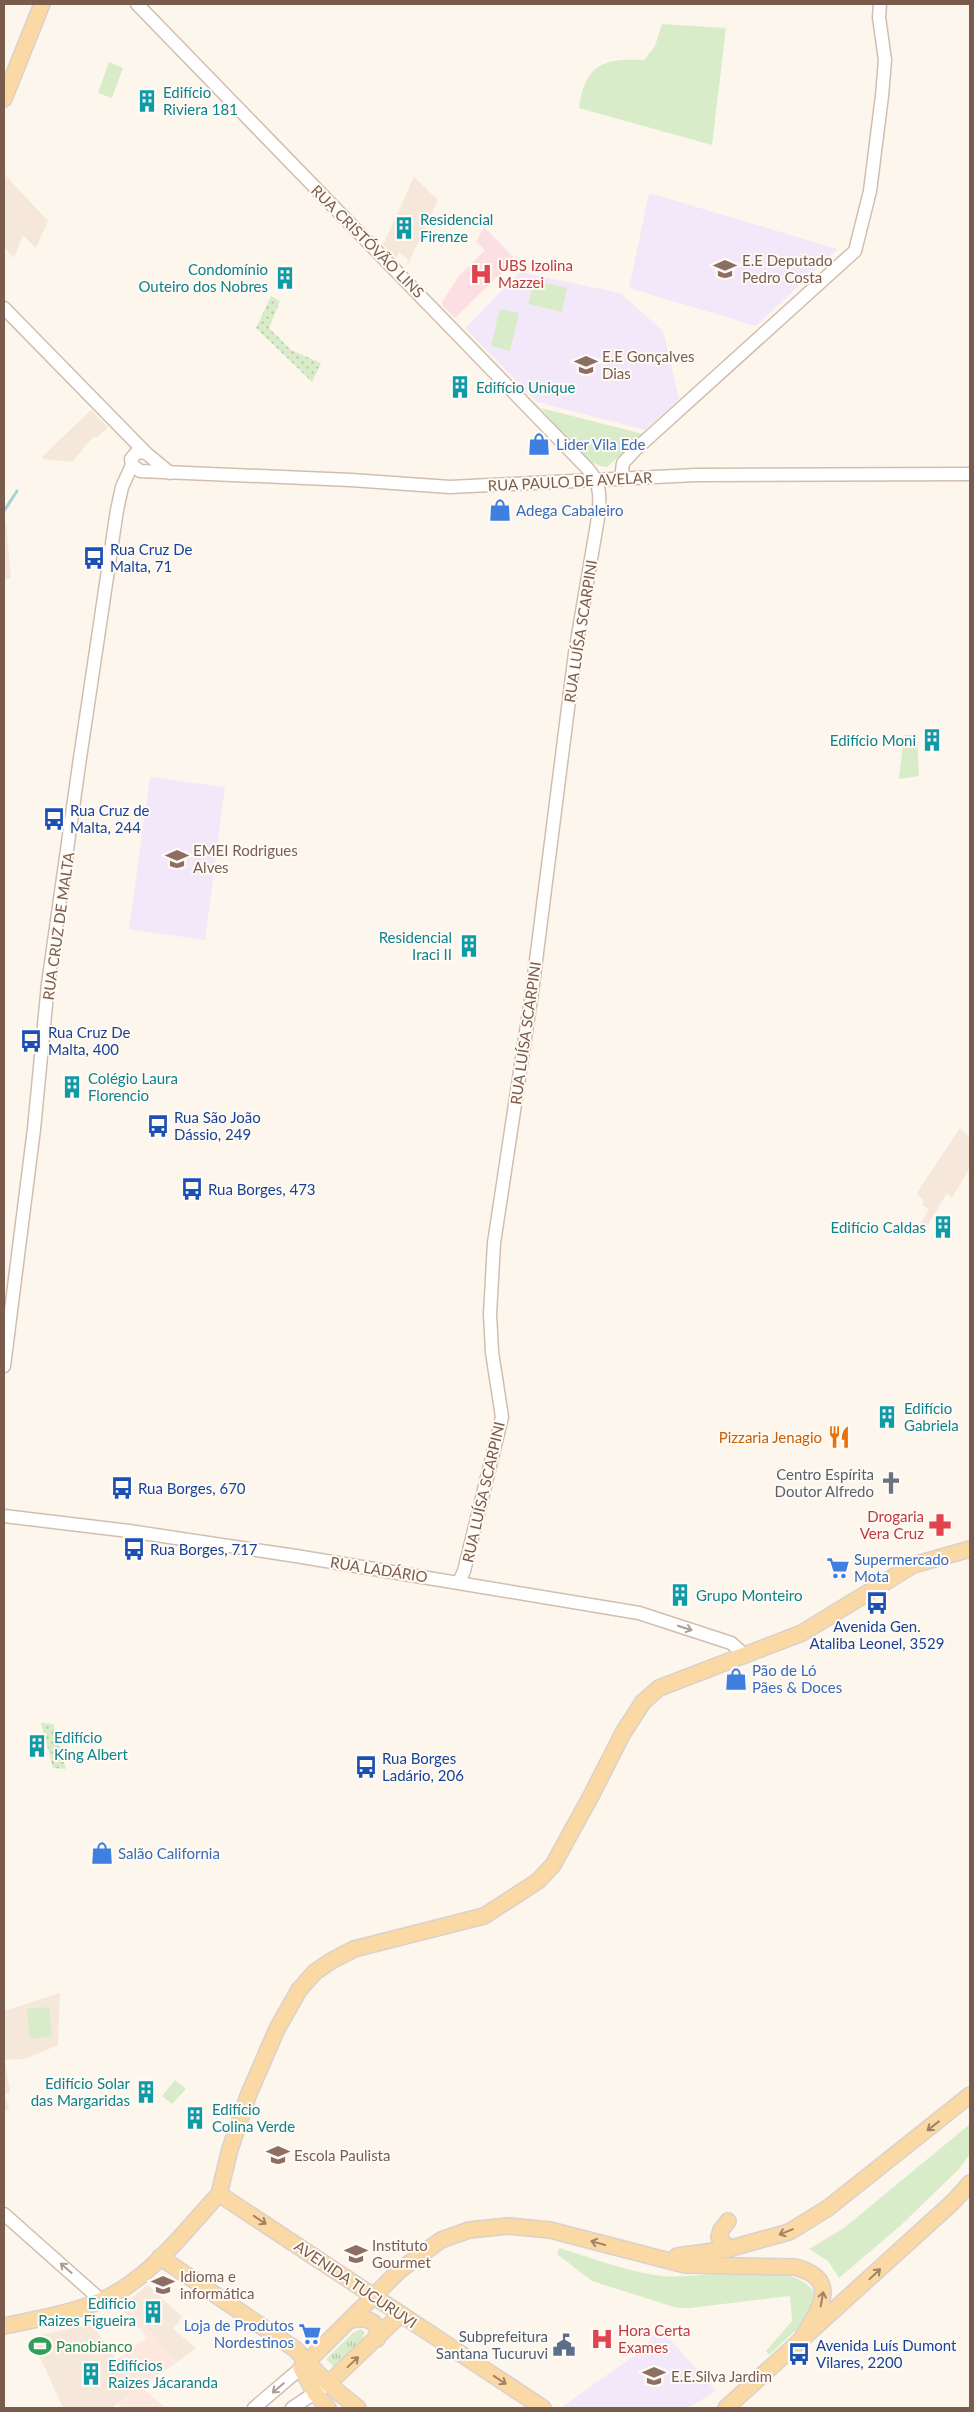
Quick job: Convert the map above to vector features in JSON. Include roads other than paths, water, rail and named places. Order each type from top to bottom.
[{"type":"main road","points":[[4,99],[42,4]]},
{"type":"main road","points":[[4,2326],[74,2311],[102,2301],[125,2288],[160,2257],[219,2194],[230,2149],[258,2071],[276,2030],[299,1990],[315,1972],[354,1949],[484,1916],[538,1881],[553,1865],[591,1796],[622,1733],[644,1702],[659,1688],[802,1632],[913,1565],[970,1549]]},
{"type":"main road","points":[[646,2255],[690,2256],[728,2249],[789,2232],[828,2208],[970,2095]]},
{"type":"main road","points":[[726,2408],[946,2208],[970,2183]]},
{"type":"main road","name":"AVENIDA TUCURUVI","points":[[219,2194],[543,2408]]},
{"type":"main road","points":[[728,2221],[721,2230],[719,2237],[728,2249]]},
{"type":"main road","points":[[304,2365],[375,2297],[400,2270],[428,2247],[469,2230],[508,2226],[550,2230],[685,2265],[795,2267],[807,2270],[818,2278],[823,2288],[823,2298],[819,2312],[800,2341]]},
{"type":"main road","points":[[160,2257],[295,2349],[304,2365],[322,2388],[328,2408]]},
{"type":"main road","points":[[322,2388],[377,2339],[401,2314]]},
{"type":"main road","points":[[351,2320],[360,2318],[373,2322],[378,2328],[377,2339]]},
{"type":"main road","points":[[322,2388],[358,2408]]},
{"type":"street","name":"RUA CRISTÓVÃO LINS","points":[[137,4],[426,301],[596,480]]},
{"type":"street","points":[[621,479],[623,463],[636,449],[855,251],[870,191],[882,98],[885,60],[879,17],[880,4]]},
{"type":"street","points":[[4,308],[127,435],[170,473]]},
{"type":"street","points":[[127,435],[137,466]]},
{"type":"street","name":"RUA CRUZ DE MALTA","points":[[4,1366],[35,1120],[48,984],[102,605],[122,487],[137,466],[149,466],[148,455]]},
{"type":"street","name":"RUA PAULO DE AVELAR","points":[[137,466],[170,473],[342,479],[450,487],[696,475],[970,474]]},
{"type":"street","name":"RUA LUÍSA SCARPINI","points":[[459,1582],[464,1571],[502,1418],[492,1352],[490,1314],[494,1243],[530,1001],[575,653],[599,512],[600,496],[596,480]]},
{"type":"street","name":"RUA LADÁRIO","points":[[4,1516],[130,1531],[459,1582],[639,1613],[731,1643],[746,1655]]},
{"type":"street","points":[[4,2214],[102,2301]]},
{"type":"street","points":[[254,2408],[304,2365]]},
{"type":"street","points":[[292,2408],[322,2388]]},
{"type":"waterway","points":[[4,511],[17,491]]},
{"type":"place","name":"Edifício Riviera 181","points":[[147,101]]},
{"type":"place","name":"Residencial Firenze","points":[[404,228]]},
{"type":"place","name":"E.E Deputado Pedro Costa","points":[[725,269]]},
{"type":"place","name":"UBS Izolina Mazzei","points":[[481,274]]},
{"type":"place","name":"Condomínio Outeiro dos Nobres","points":[[285,278]]},
{"type":"place","name":"E.E Gonçalves Dias","points":[[586,365]]},
{"type":"place","name":"Edifício Unique","points":[[460,387]]},
{"type":"place","name":"Lider Vila Ede","points":[[539,444]]},
{"type":"place","name":"Adega Cabaleiro","points":[[500,510]]},
{"type":"place","name":"Rua Cruz De Malta, 71","points":[[94,558]]},
{"type":"place","name":"Edifício Moni","points":[[932,740]]},
{"type":"place","name":"Rua Cruz de Malta, 244","points":[[54,819]]},
{"type":"place","name":"EMEI Rodrigues Alves","points":[[177,859]]},
{"type":"place","name":"Residencial Iraci II","points":[[469,946]]},
{"type":"place","name":"Rua Cruz De Malta, 400","points":[[31,1041]]},
{"type":"place","name":"Colégio Laura Florencio","points":[[72,1087]]},
{"type":"place","name":"Rua São João Dássio, 249","points":[[158,1126]]},
{"type":"place","name":"Rua Borges, 473","points":[[192,1189]]},
{"type":"place","name":"Edifício Caldas","points":[[943,1227]]},
{"type":"place","name":"Edifício Gabriela","points":[[887,1417]]},
{"type":"place","name":"Pizzaria Jenagio","points":[[839,1437]]},
{"type":"place","name":"Centro Espírita Doutor Alfredo","points":[[891,1483]]},
{"type":"place","name":"Rua Borges, 670","points":[[122,1488]]},
{"type":"place","name":"Drogaria Vera Cruz","points":[[940,1525]]},
{"type":"place","name":"Rua Borges, 717","points":[[134,1549]]},
{"type":"place","name":"Supermercado Mota","points":[[838,1568]]},
{"type":"place","name":"Grupo Monteiro","points":[[680,1595]]},
{"type":"place","name":"Avenida Gen. Ataliba Leonel, 3529","points":[[877,1603]]},
{"type":"place","name":"Pão de Ló Pães & Doces","points":[[736,1679]]},
{"type":"place","name":"Edifício King Albert","points":[[37,1746]]},
{"type":"place","name":"Rua Borges Ladário, 206","points":[[366,1767]]},
{"type":"place","name":"Salão California","points":[[102,1853]]},
{"type":"place","name":"Edifício Solar das Margaridas","points":[[146,2092]]},
{"type":"place","name":"Edifício Colina Verde","points":[[195,2118]]},
{"type":"place","name":"Escola Paulista","points":[[278,2155]]},
{"type":"place","name":"Instituto Gourmet","points":[[356,2254]]},
{"type":"place","name":"Idioma e informática","points":[[163,2285]]},
{"type":"place","name":"Edifício Raizes Figueira","points":[[153,2312]]},
{"type":"place","name":"Loja de Produtos Nordestinos","points":[[310,2334]]},
{"type":"place","name":"Hora Certa Exames","points":[[602,2339]]},
{"type":"place","name":"Subprefeitura Santana Tucuruvi","points":[[564,2345]]},
{"type":"place","name":"Panobianco","points":[[40,2346]]},
{"type":"place","name":"Avenida Luís Dumont Vilares, 2200","points":[[799,2354]]},
{"type":"place","name":"Edifícios Raizes Jácaranda","points":[[91,2374]]},
{"type":"place","name":"E.E.Silva Jardim","points":[[654,2376]]}]
